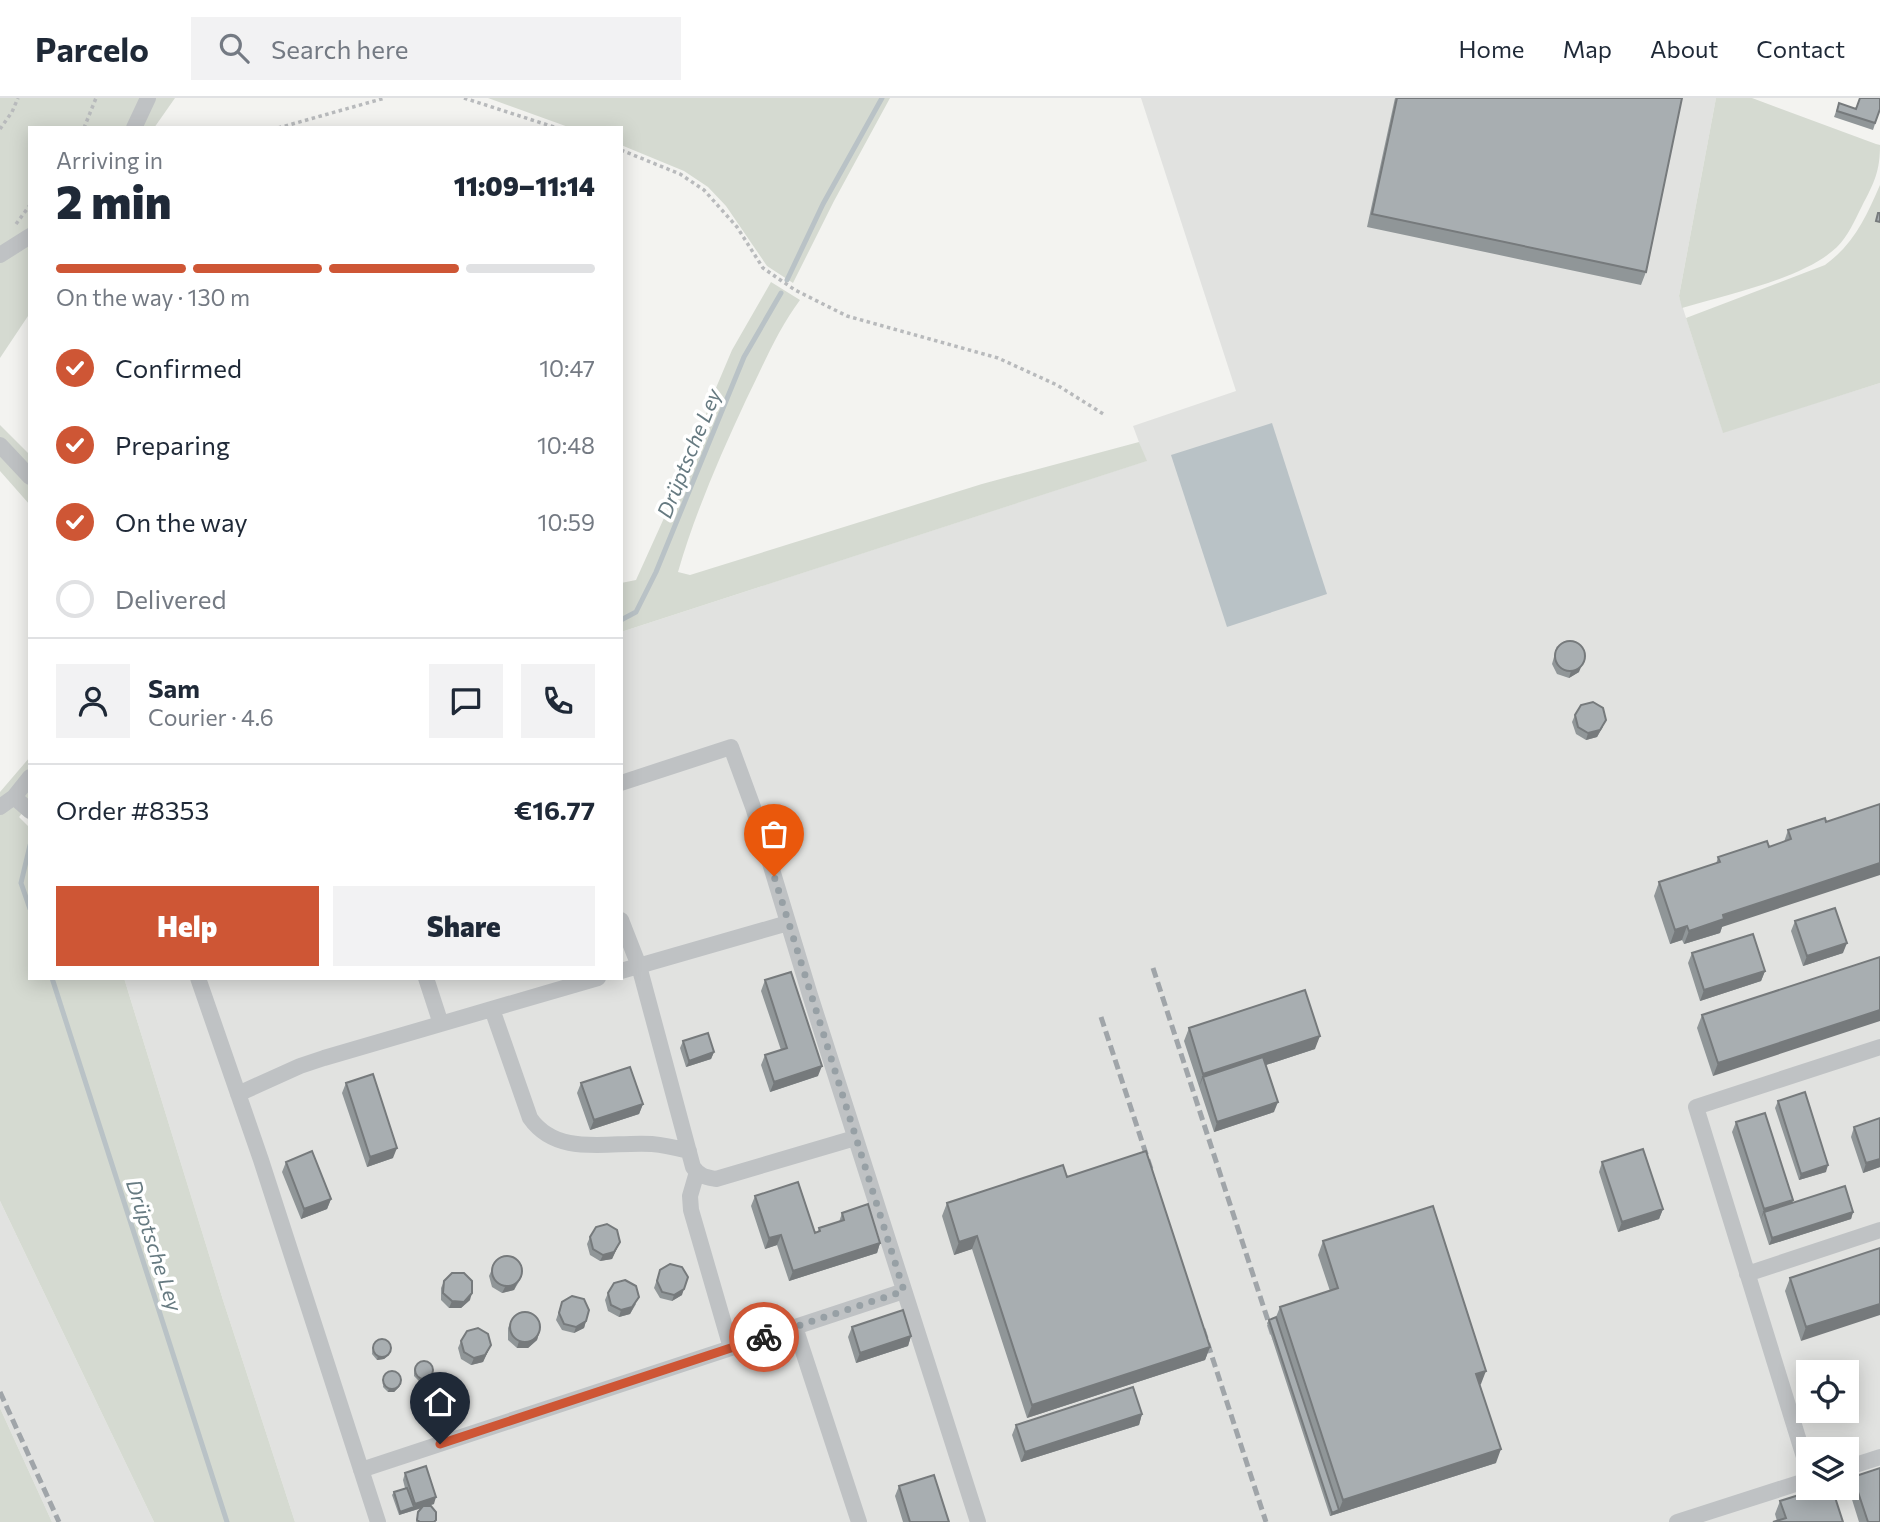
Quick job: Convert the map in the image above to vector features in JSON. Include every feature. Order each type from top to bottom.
[{"type":"lane","points":[[135,126],[148,98]]},
{"type":"lane","points":[[0,255],[28,237]]},
{"type":"lane","points":[[0,444],[28,475]]},
{"type":"lane","points":[[623,782],[731,747],[978,1522]]},
{"type":"lane","points":[[0,807],[14,797],[28,780]]},
{"type":"lane","points":[[14,797],[28,809]]},
{"type":"lane","points":[[623,970],[788,923]]},
{"type":"lane","points":[[623,925],[639,966],[689,1152],[697,1172],[691,1196],[691,1210],[731,1348]]},
{"type":"lane","points":[[199,980],[378,1522]]},
{"type":"lane","points":[[427,980],[441,1024]]},
{"type":"lane","points":[[238,1094],[300,1066],[591,980]]},
{"type":"lane","points":[[492,1009],[530,1118],[537,1128],[553,1139],[567,1143],[617,1146],[650,1144],[689,1152]]},
{"type":"lane","points":[[1798,1437],[1696,1107],[1880,1047]]},
{"type":"lane","points":[[697,1172],[716,1179],[855,1138]]},
{"type":"lane","points":[[1747,1274],[1880,1230]]},
{"type":"lane","points":[[361,1470],[904,1291]]},
{"type":"lane","points":[[795,1327],[859,1522]]},
{"type":"lane","points":[[1859,1464],[1880,1457]]},
{"type":"lane","points":[[1677,1522],[1796,1484]]},
{"type":"path","points":[[0,129],[18,98]]},
{"type":"path","points":[[85,126],[96,98]]},
{"type":"path","points":[[285,126],[385,98]]},
{"type":"path","points":[[464,98],[484,101],[552,126]]},
{"type":"path","points":[[623,151],[680,174],[704,190],[737,227],[763,268],[795,290],[847,316],[998,358],[1057,385],[1105,415]]},
{"type":"shaded area","points":[[0,98],[175,98],[155,126],[28,126],[28,316],[0,358]]},
{"type":"shaded area","points":[[488,98],[890,98],[793,283],[767,266],[726,206],[708,187],[684,171],[623,146],[623,126],[565,126]]},
{"type":"shaded area","points":[[1141,98],[1716,98],[1679,296],[1723,432],[1880,383],[1880,1522],[295,1522],[223,1300],[125,980],[623,980],[623,631],[1146,461],[1133,426],[1236,391]]},
{"type":"shaded area","points":[[1716,98],[1752,98],[1880,145],[1879,163],[1873,184],[1851,228],[1837,247],[1823,258],[1785,277],[1682,308],[1679,296]]},
{"type":"shaded area","points":[[1880,185],[1880,383],[1723,433],[1686,318],[1825,265],[1851,239]]},
{"type":"shaded area","points":[[771,282],[800,300],[771,349],[727,442],[700,506],[678,572],[690,575],[982,484],[1139,442],[1147,461],[623,631],[623,583],[636,580],[692,456],[710,402],[732,350]]},
{"type":"shaded area","points":[[1272,423],[1327,594],[1227,627],[1171,455]]},
{"type":"shaded area","points":[[0,425],[28,453],[28,503],[0,471]]},
{"type":"shaded area","points":[[28,759],[28,806],[19,817],[28,826],[28,980],[125,980],[223,1300],[295,1522],[154,1522],[0,1201],[0,792]]},
{"type":"shaded area","points":[[0,1201],[154,1522],[52,1522],[0,1408]]},
{"type":"shaded area","points":[[0,1408],[52,1522],[0,1522]]},
{"type":"building","points":[[1397,98],[1682,98],[1646,272],[1372,214]]},
{"type":"building","points":[[1860,98],[1880,98],[1880,109],[1875,123],[1837,111],[1839,103],[1856,109]]},
{"type":"building","points":[[1570,641],[1576,642],[1584,650],[1584,662],[1576,670],[1570,671],[1564,670],[1556,662],[1555,656],[1556,650],[1564,642]]},
{"type":"building","points":[[1593,702],[1603,708],[1606,720],[1600,730],[1588,733],[1578,727],[1575,715],[1581,705]]},
{"type":"building","points":[[1880,804],[1880,863],[1723,915],[1724,919],[1689,931],[1687,926],[1675,930],[1659,882],[1720,862],[1718,857],[1767,841],[1769,847],[1791,839],[1788,830],[1825,818],[1826,822]]},
{"type":"building","points":[[1835,908],[1847,943],[1807,956],[1795,921]]},
{"type":"building","points":[[1753,934],[1765,971],[1704,990],[1692,953]]},
{"type":"building","points":[[1880,957],[1880,1010],[1718,1063],[1702,1015]]},
{"type":"building","points":[[791,972],[822,1066],[774,1082],[765,1055],[787,1048],[765,980]]},
{"type":"building","points":[[1305,990],[1320,1036],[1203,1074],[1189,1028]]},
{"type":"building","points":[[708,1033],[714,1052],[689,1061],[683,1041]]},
{"type":"building","points":[[1263,1057],[1278,1102],[1217,1122],[1203,1077]]},
{"type":"building","points":[[630,1067],[643,1104],[594,1120],[581,1083]]},
{"type":"building","points":[[373,1074],[397,1148],[370,1157],[346,1083]]},
{"type":"building","points":[[1805,1092],[1828,1165],[1801,1174],[1778,1101]]},
{"type":"building","points":[[1765,1113],[1793,1200],[1764,1209],[1736,1122]]},
{"type":"building","points":[[1880,1118],[1880,1159],[1866,1163],[1854,1127]]},
{"type":"building","points":[[1643,1149],[1663,1209],[1622,1222],[1602,1162]]},
{"type":"building","points":[[312,1151],[331,1199],[304,1209],[286,1162]]},
{"type":"building","points":[[1146,1151],[1210,1347],[1032,1405],[977,1236],[959,1242],[947,1203],[1063,1165],[1067,1177]]},
{"type":"building","points":[[798,1182],[815,1233],[820,1231],[819,1228],[844,1220],[842,1213],[868,1204],[880,1243],[793,1271],[781,1235],[769,1238],[755,1196]]},
{"type":"building","points":[[1845,1186],[1853,1212],[1772,1238],[1764,1212]]},
{"type":"building","points":[[1433,1206],[1486,1371],[1476,1374],[1501,1449],[1343,1500],[1280,1307],[1338,1288],[1323,1241]]},
{"type":"building","points":[[607,1224],[617,1230],[620,1242],[614,1252],[603,1255],[593,1249],[590,1237],[596,1227]]},
{"type":"building","points":[[1880,1248],[1880,1304],[1806,1327],[1790,1278]]},
{"type":"building","points":[[507,1256],[513,1257],[521,1265],[521,1277],[513,1285],[507,1286],[501,1285],[493,1277],[492,1271],[493,1265],[501,1257]]},
{"type":"building","points":[[670,1264],[682,1267],[688,1277],[684,1289],[674,1295],[662,1292],[657,1281],[660,1270]]},
{"type":"building","points":[[452,1273],[464,1273],[472,1281],[472,1293],[464,1302],[452,1301],[443,1293],[444,1281]]},
{"type":"building","points":[[625,1280],[636,1286],[639,1297],[632,1307],[621,1310],[611,1305],[608,1293],[614,1283]]},
{"type":"building","points":[[572,1296],[584,1299],[589,1310],[586,1321],[576,1327],[564,1324],[559,1313],[562,1302]]},
{"type":"building","points":[[903,1310],[911,1336],[860,1353],[852,1327]]},
{"type":"building","points":[[525,1312],[531,1313],[539,1321],[539,1333],[531,1341],[525,1342],[519,1341],[511,1333],[510,1327],[511,1321],[519,1313]]},
{"type":"building","points":[[1276,1317],[1339,1510],[1332,1513],[1269,1320]]},
{"type":"building","points":[[478,1328],[488,1334],[491,1345],[485,1355],[474,1358],[464,1352],[461,1341],[467,1331]]},
{"type":"building","points":[[382,1339],[388,1342],[391,1348],[388,1354],[382,1357],[376,1354],[373,1348],[376,1342]]},
{"type":"building","points":[[424,1361],[430,1364],[433,1370],[430,1376],[424,1379],[418,1376],[415,1370],[418,1364]]},
{"type":"building","points":[[392,1371],[398,1374],[401,1380],[398,1386],[392,1389],[386,1386],[383,1380],[386,1374]]},
{"type":"building","points":[[1133,1387],[1142,1414],[1025,1452],[1016,1425]]},
{"type":"building","points":[[426,1466],[436,1497],[415,1504],[405,1473]]},
{"type":"building","points":[[1880,1468],[1880,1522],[1868,1522],[1859,1495],[1859,1475]]},
{"type":"building","points":[[934,1475],[949,1522],[910,1522],[899,1486]]},
{"type":"building","points":[[407,1488],[414,1507],[400,1512],[394,1492]]},
{"type":"building","points":[[1796,1496],[1796,1500],[1836,1500],[1843,1522],[1773,1522],[1786,1518],[1780,1501]]},
{"type":"building","points":[[423,1506],[431,1506],[436,1512],[434,1522],[417,1520],[418,1512]]},
{"type":"waterway","name":"Drüptsche Ley","points":[[787,280],[823,204],[882,98]]},
{"type":"waterway","name":"Drüptsche Ley","points":[[623,619],[636,612],[656,572],[744,357],[781,293]]},
{"type":"waterway","name":"Drüptsche Ley","points":[[28,853],[21,883],[28,903]]},
{"type":"waterway","name":"Drüptsche Ley","points":[[53,980],[227,1522]]},
{"type":"railway","points":[[1153,968],[1274,1339]]},
{"type":"railway","points":[[1101,1017],[1151,1169]]},
{"type":"railway","points":[[1203,1329],[1266,1522]]},
{"type":"railway","points":[[0,1392],[59,1522]]},
{"type":"way so far","points":[[764,1337],[904,1291],[774,876]]},
{"type":"route","points":[[440,1444],[764,1337]]}]
